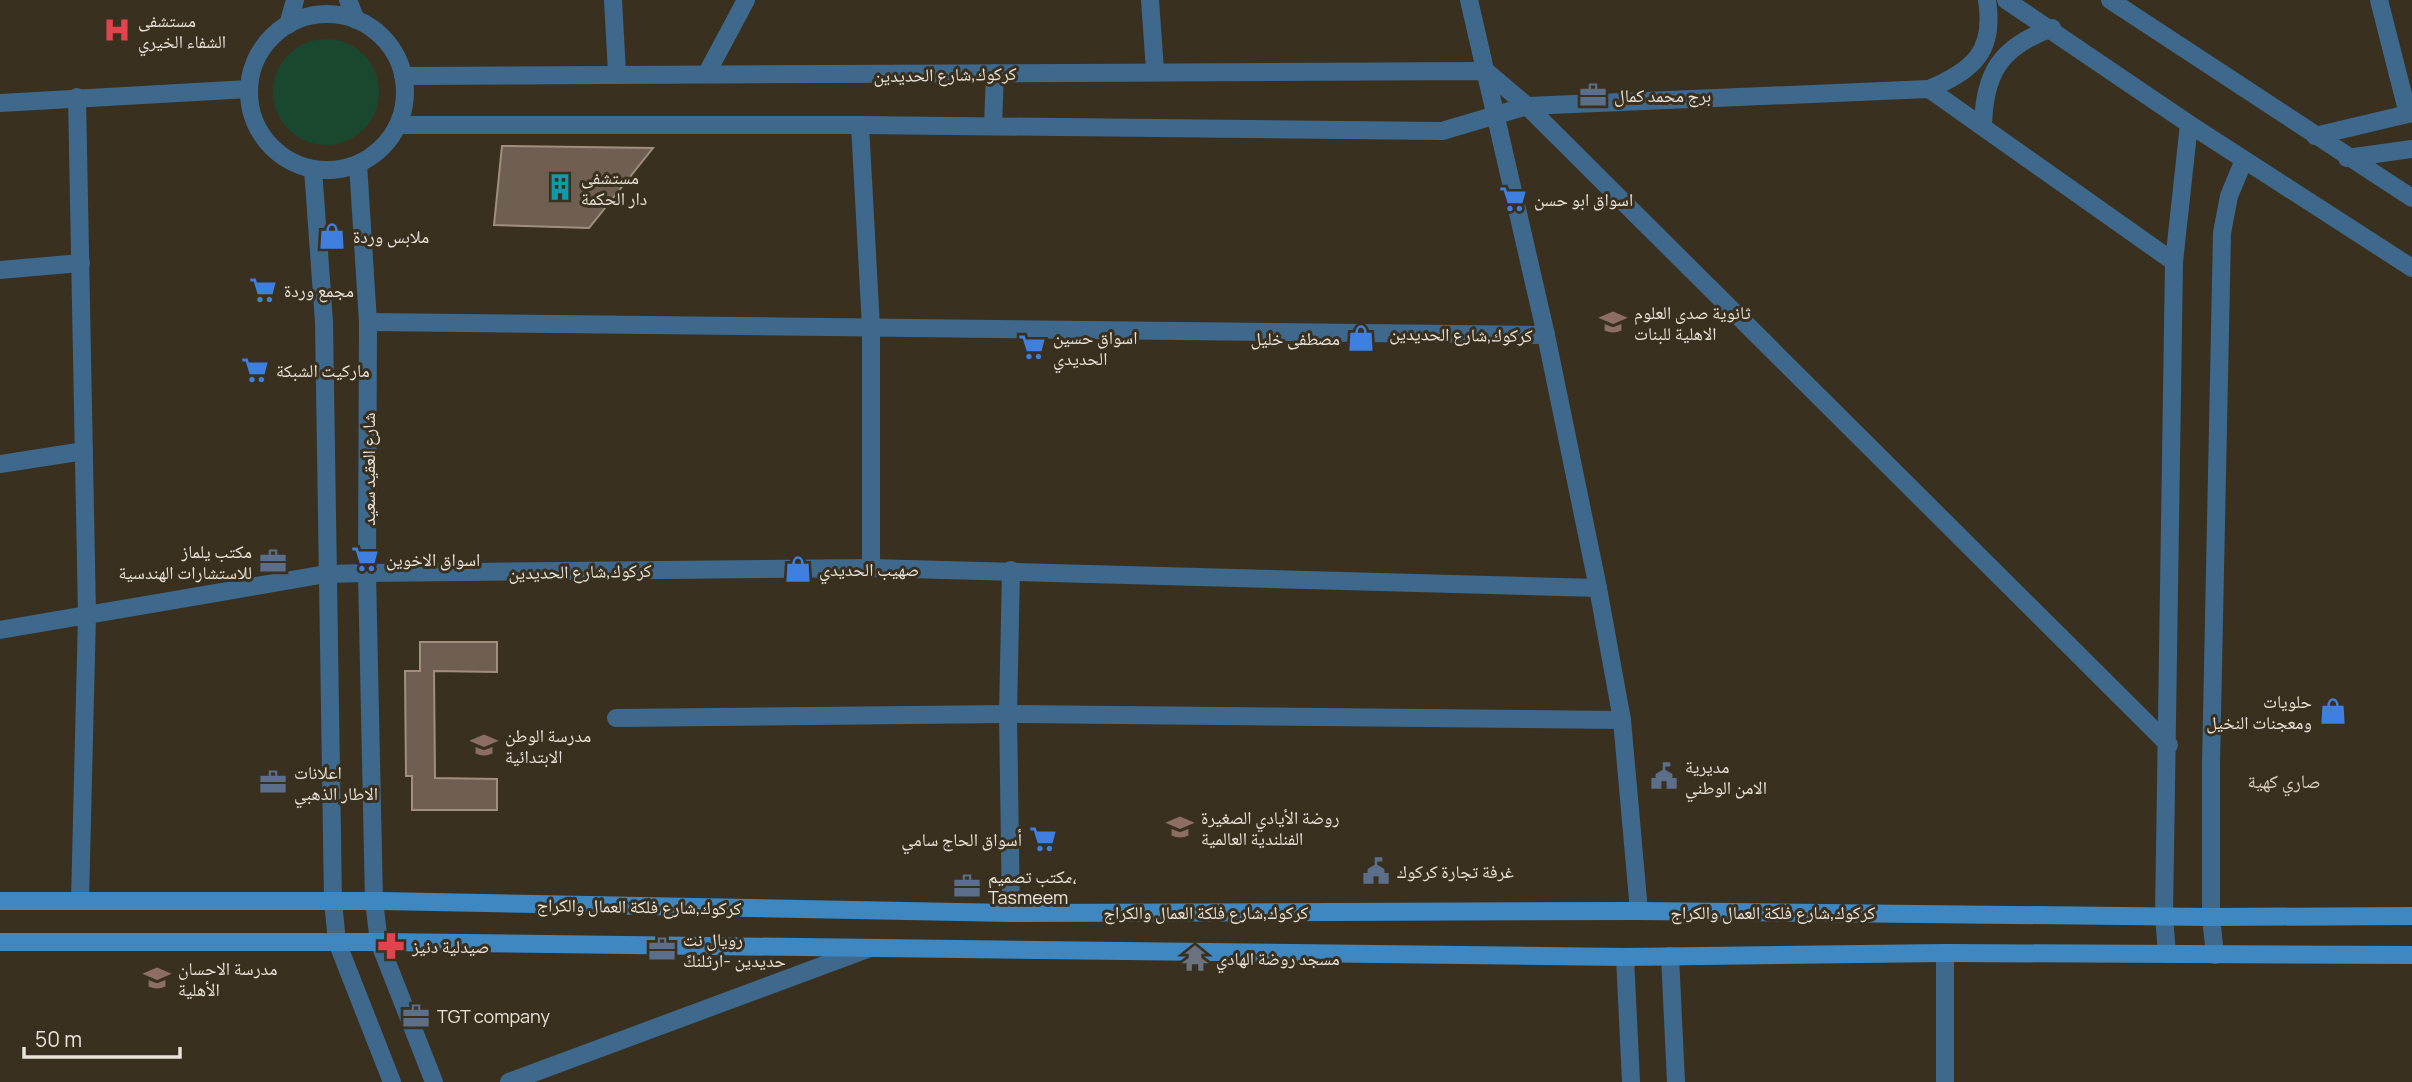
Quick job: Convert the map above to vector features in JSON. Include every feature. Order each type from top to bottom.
[{"type":"main road","name":"كركوك,شارع فلكة العمال والكراج","points":[[0,901],[374,901],[1011,913],[1639,911],[2211,917],[2412,916]]},
{"type":"main road","points":[[0,943],[379,942],[876,946],[1625,957],[1945,953],[2412,955]]},
{"type":"street","points":[[288,25],[295,0]]},
{"type":"street","points":[[348,0],[356,20]]},
{"type":"street","points":[[613,0],[617,73]]},
{"type":"street","points":[[707,73],[746,0]]},
{"type":"street","points":[[1150,0],[1155,70]]},
{"type":"street","points":[[1469,0],[1546,335],[1598,588],[1622,720],[1639,911]]},
{"type":"street","points":[[398,125],[860,125],[1442,131],[1527,106],[1929,89],[1967,70],[1979,57],[1987,43],[1990,22],[1987,0]]},
{"type":"street","points":[[2006,0],[2052,28],[2189,124],[2412,268]]},
{"type":"street","points":[[2110,0],[2347,158],[2412,198]]},
{"type":"street","points":[[2315,136],[2410,114],[2379,0]]},
{"type":"street","points":[[334,15],[356,20],[387,42],[403,76],[404,101],[398,125],[388,142],[358,164],[336,170],[313,169],[283,156],[260,132],[251,111],[249,89],[254,64],[267,41],[288,25],[312,16],[334,15]]},
{"type":"street","points":[[1983,127],[1986,89],[2002,58],[2018,44],[2052,28]]},
{"type":"street","name":"كركوك,شارع الحديدين","points":[[403,76],[617,73],[858,76],[1155,70],[1486,71]]},
{"type":"street","points":[[1486,71],[1527,106],[2169,745]]},
{"type":"street","points":[[993,126],[995,74]]},
{"type":"street","points":[[0,103],[249,89]]},
{"type":"street","points":[[1929,89],[2174,261]]},
{"type":"street","points":[[77,97],[88,615],[80,901]]},
{"type":"street","points":[[2167,954],[2164,916],[2169,745],[2174,261],[2189,124]]},
{"type":"street","points":[[860,125],[871,327],[872,568]]},
{"type":"street","points":[[2347,158],[2412,149]]},
{"type":"street","points":[[2215,955],[2211,917],[2211,764],[2222,233],[2229,196],[2244,160]]},
{"type":"street","name":"شارع العقيد سعيد","points":[[358,164],[368,323],[367,573],[374,901],[379,942],[434,1082]]},
{"type":"street","points":[[313,169],[324,322],[333,901],[337,942],[392,1082]]},
{"type":"street","points":[[0,270],[81,263]]},
{"type":"street","name":"كركوك,شارع الحديدين","points":[[368,323],[1546,335]]},
{"type":"street","points":[[0,464],[84,450]]},
{"type":"street","name":"كركوك,شارع الحديدين","points":[[0,630],[326,574],[872,568],[1598,588]]},
{"type":"street","points":[[1011,570],[1011,913]]},
{"type":"street","points":[[617,718],[1009,714],[1622,720]]},
{"type":"street","points":[[509,1082],[876,946]]},
{"type":"street","points":[[1945,953],[1945,1082]]},
{"type":"street","points":[[1670,956],[1676,1082]]},
{"type":"street","points":[[1625,957],[1631,1082]]},
{"type":"green space","points":[[326,39],[346,43],[364,54],[375,72],[379,92],[375,112],[364,130],[346,141],[326,145],[306,141],[288,130],[277,112],[273,92],[277,72],[288,54],[306,43]]},
{"type":"building","name":"مستشفى دار الحكمة","points":[[502,146],[653,148],[589,228],[494,225]]},
{"type":"building","points":[[420,642],[497,642],[497,672],[434,671],[435,778],[497,779],[497,810],[412,810],[412,776],[406,776],[405,671],[420,671]]},
{"type":"place","name":"مستشفى الشفاء الخيري","points":[[117,30]]},
{"type":"place","name":"برج محمد كمال","points":[[1593,95]]},
{"type":"place","name":"مستشفى دار الحكمة","points":[[560,187]]},
{"type":"place","name":"اسواق ابو حسن","points":[[1513,199]]},
{"type":"place","name":"ملابس وردة","points":[[332,236]]},
{"type":"place","name":"مجمع وردة","points":[[263,290]]},
{"type":"place","name":"ثانوية صدى العلوم الاهلية للبنات","points":[[1613,322]]},
{"type":"place","name":"مصطفى خليل","points":[[1361,338]]},
{"type":"place","name":"اسواق حسين الحديدي","points":[[1032,347]]},
{"type":"place","name":"ماركيت الشبكة","points":[[255,370]]},
{"type":"place","name":"اسواق الاخوين","points":[[365,559]]},
{"type":"place","name":"مكتب يلماز للاستشارات الهندسية","points":[[273,561]]},
{"type":"place","name":"صهيب الحديدي","points":[[798,569]]},
{"type":"place","name":"حلويات ومعجنات النخيل","points":[[2333,711]]},
{"type":"place","name":"مدرسة الوطن الابتدائية","points":[[484,745]]},
{"type":"place","name":"مديرية الامن الوطني","points":[[1664,776]]},
{"type":"place","name":"اعلانات الاطار الذهبي","points":[[273,782]]},
{"type":"place","name":"روضة الأيادي الصغيرة الفنلندية العالمية","points":[[1180,827]]},
{"type":"place","name":"أسواق الحاج سامي","points":[[1043,839]]},
{"type":"place","name":"غرفة تجارة كركوك","points":[[1376,871]]},
{"type":"place","name":"مكتب تصميم، Tasmeem","points":[[967,886]]},
{"type":"place","name":"صيدلية دنيز","points":[[391,946]]},
{"type":"place","name":"رويال نت حديدين -ارثلنكً","points":[[662,949]]},
{"type":"place","name":"مسجد روضة الهادي","points":[[1195,958]]},
{"type":"place","name":"مدرسة الاحسان الأهلية","points":[[157,978]]},
{"type":"place","name":"TGT company","points":[[416,1016]]},
{"type":"district","name":"صاري كهية","points":[[2284,781]]}]
